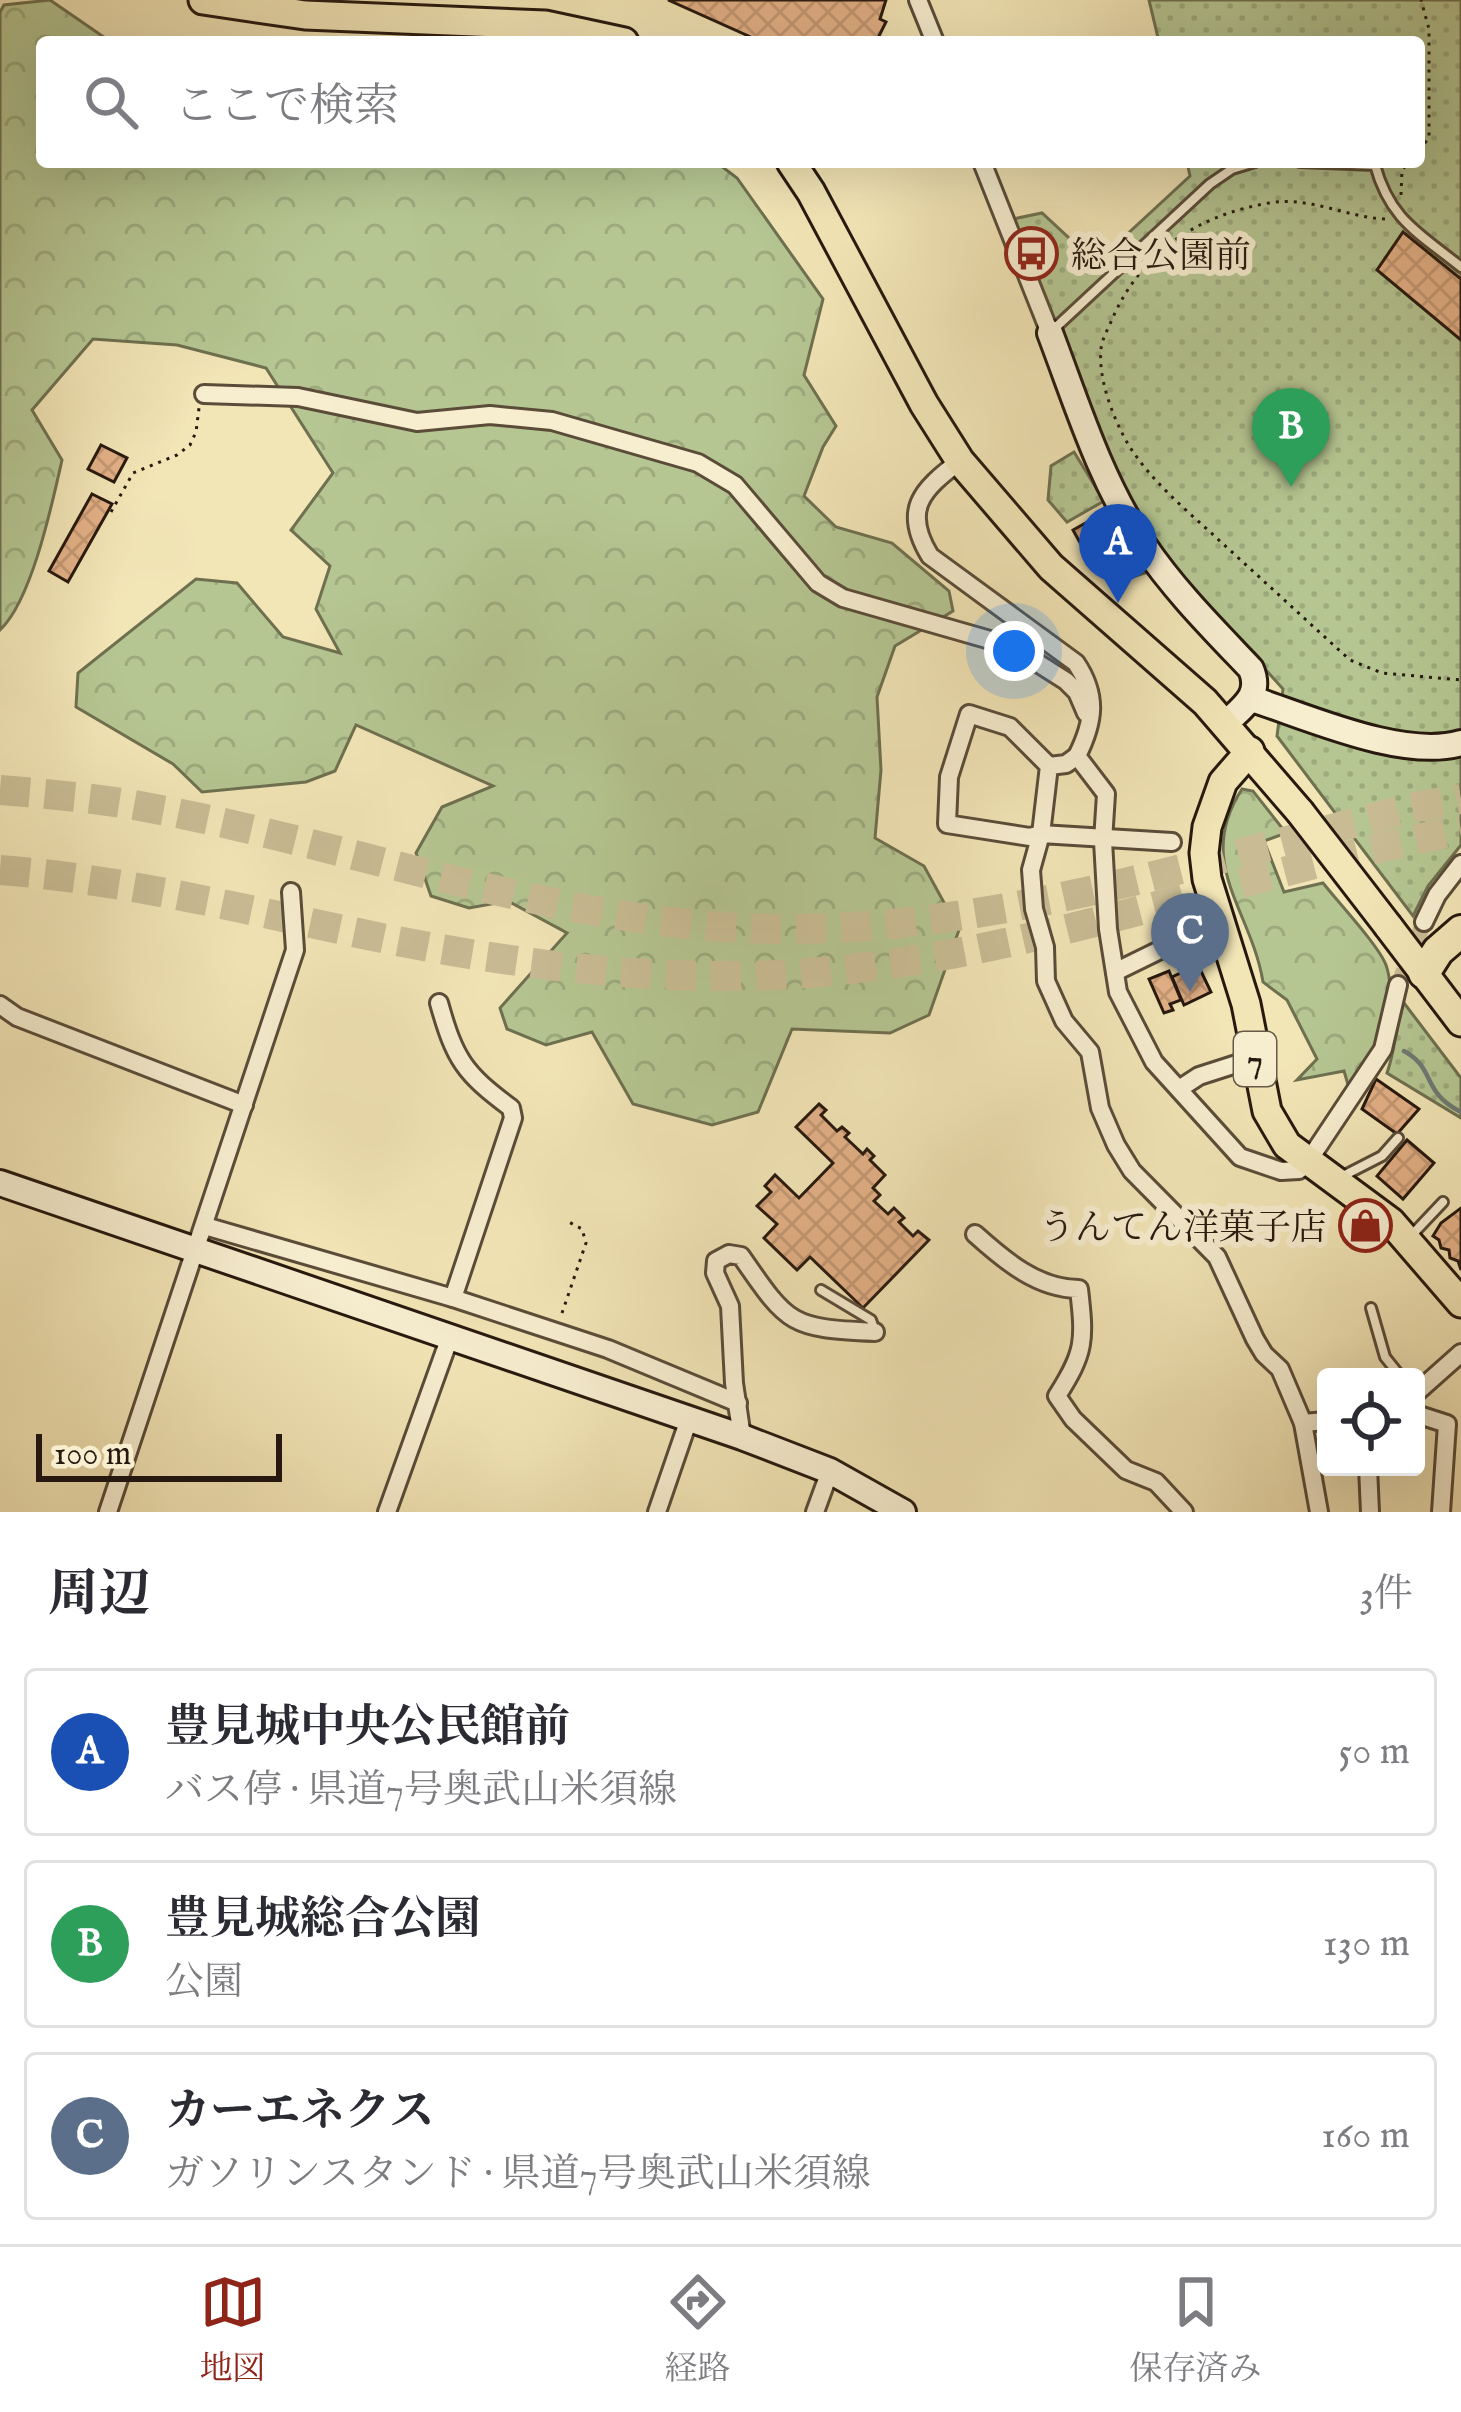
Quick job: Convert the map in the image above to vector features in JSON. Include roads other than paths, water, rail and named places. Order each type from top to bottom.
[{"type":"highway","points":[[1411,979],[1461,931]]},
{"type":"highway","points":[[1411,979],[1451,967],[1461,957]]},
{"type":"main road","points":[[202,0],[305,15],[425,9],[596,36]]},
{"type":"main road","points":[[794,168],[960,461],[1052,567],[1226,723],[1388,926],[1411,979],[1461,1022]]},
{"type":"main road","name":"7","points":[[1259,761],[1223,782],[1207,827],[1205,867],[1246,1004],[1267,1111],[1287,1144],[1372,1206],[1408,1239],[1461,1303]]},
{"type":"street","points":[[918,0],[933,36]]},
{"type":"street","points":[[984,168],[1104,473],[1140,539],[1175,588],[1251,669],[1256,685],[1252,699],[1226,723]]},
{"type":"street","points":[[204,394],[298,398],[417,422],[490,415],[552,421],[698,464],[735,484],[818,583],[843,598],[1011,646],[1077,692],[1090,725]]},
{"type":"street","points":[[960,461],[922,496],[915,515],[919,537],[930,556],[1076,663],[1088,682],[1094,710],[1077,756],[1066,764],[1049,766]]},
{"type":"street","points":[[1252,699],[1373,737],[1415,745],[1461,742]]},
{"type":"street","points":[[1049,766],[1010,727],[969,714],[949,777],[947,824],[1030,837],[1172,842]]},
{"type":"street","points":[[1077,756],[1106,794],[1103,841],[1108,929],[1128,1016],[1154,1062],[1240,1156],[1281,1172],[1298,1170],[1307,1163],[1383,1049],[1411,979]]},
{"type":"street","points":[[1049,766],[1041,834],[1031,870],[1046,981],[1064,1021],[1090,1052],[1100,1108],[1116,1145],[1132,1171],[1216,1256],[1264,1354],[1280,1369],[1303,1423],[1319,1512]]},
{"type":"street","points":[[1424,922],[1461,864]]},
{"type":"street","points":[[108,1512],[295,950],[291,892]]},
{"type":"street","points":[[1115,972],[1166,947],[1175,927],[1219,919]]},
{"type":"street","points":[[439,1003],[459,1060],[472,1079],[511,1108],[513,1118],[453,1298]]},
{"type":"street","points":[[0,1005],[17,1017],[244,1106]]},
{"type":"street","points":[[1179,1089],[1198,1076],[1255,1058]]},
{"type":"street","points":[[0,1183],[201,1238],[453,1298],[608,1349],[738,1403]]},
{"type":"street","points":[[975,1234],[1002,1259],[1054,1289],[1079,1289],[1084,1331],[1080,1360],[1057,1396],[1073,1419],[1126,1469],[1156,1482],[1184,1512]]},
{"type":"street","points":[[201,1238],[450,1337],[830,1471],[903,1512]]},
{"type":"street","points":[[742,1437],[730,1306],[715,1274],[716,1261],[729,1254],[742,1256],[784,1314],[814,1329],[875,1332]]},
{"type":"street","points":[[387,1512],[450,1337]]},
{"type":"street","points":[[1425,1385],[1461,1353]]},
{"type":"street","points":[[1425,1417],[1447,1424],[1441,1512]]},
{"type":"street","points":[[657,1512],[689,1419]]},
{"type":"street","points":[[1303,1423],[1317,1422]]},
{"type":"street","points":[[815,1512],[830,1471]]},
{"type":"street","points":[[1368,1476],[1370,1512]]},
{"type":"lane","points":[[1050,333],[1210,184],[1235,168]]},
{"type":"lane","points":[[1376,168],[1384,197],[1461,267]]},
{"type":"lane","points":[[1335,1182],[1382,1156],[1398,1138]]},
{"type":"lane","points":[[1408,1239],[1443,1202]]},
{"type":"lane","points":[[821,1290],[871,1320],[875,1332]]},
{"type":"lane","points":[[1371,1308],[1384,1357],[1393,1368]]},
{"type":"waterway","points":[[1404,1051],[1421,1065],[1439,1096],[1461,1112]]},
{"type":"tunnel","points":[[0,790],[109,801],[220,822],[590,910],[742,928],[912,922],[996,910],[1461,799]]},
{"type":"tunnel","points":[[0,870],[148,890],[519,961],[605,971],[734,976],[919,960],[1010,942],[1461,830]]},
{"type":"tunnel","points":[[1398,985],[1424,922]]},
{"type":"place","name":"総合公園前","points":[[1032,254]]},
{"type":"place","name":"豊見城総合公園","points":[[1291,487]]},
{"type":"place","name":"豊見城中央公民館前","points":[[1118,603]]},
{"type":"place","name":"カーエネクス","points":[[1190,992]]},
{"type":"place","name":"うんてん洋菓子店","points":[[1366,1226]]}]
